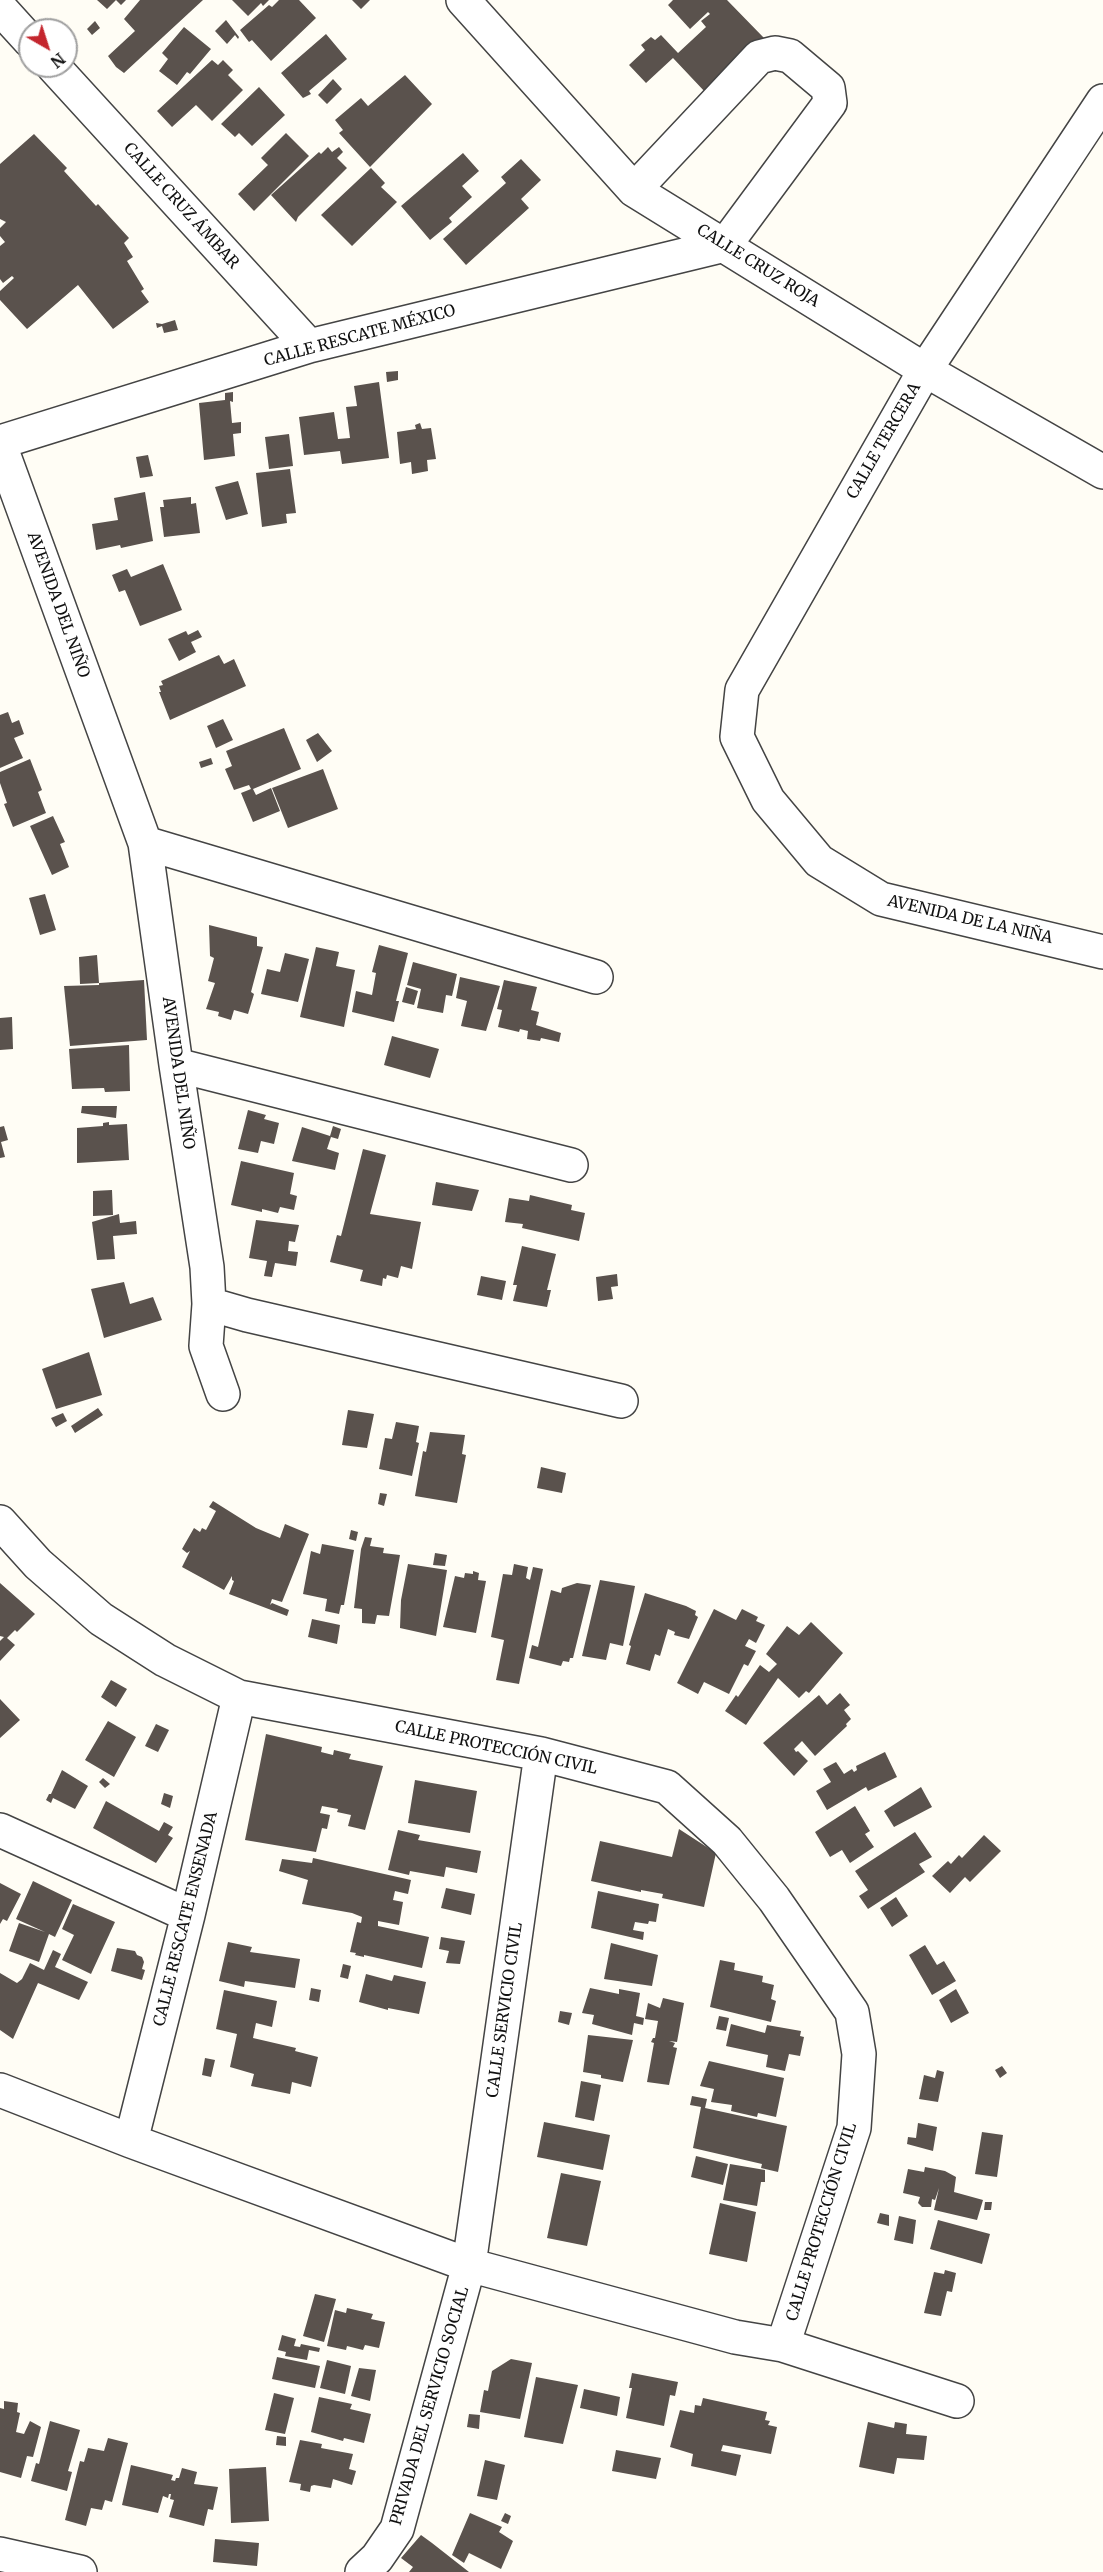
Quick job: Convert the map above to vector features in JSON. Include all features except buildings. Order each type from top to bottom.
[{"type":"street","name":"CALLE CRUZ ROJA","points":[[463,0],[634,190],[925,370],[1103,472]]},
{"type":"street","points":[[0,8],[18,28]]},
{"type":"street","points":[[634,190],[759,57],[775,53],[790,56],[828,88],[830,103],[725,245]]},
{"type":"street","name":"CALLE CRUZ ÁMBAR","points":[[64,78],[309,346]]},
{"type":"street","name":"CALLE TERCERA","points":[[768,800],[737,738],[742,690],[925,370],[1103,101]]},
{"type":"street","name":"CALLE RESCATE MÉXICO","points":[[0,443],[309,346],[725,245]]},
{"type":"street","name":"AVENIDA DEL NIÑO","points":[[0,443],[145,843],[207,1267],[209,1304],[207,1346],[223,1394]]},
{"type":"street","name":"AVENIDA DE LA NIÑA","points":[[768,800],[819,861],[881,899],[1103,952]]},
{"type":"street","points":[[145,843],[596,977]]},
{"type":"street","points":[[176,1065],[571,1165]]},
{"type":"street","points":[[209,1304],[247,1315],[621,1401]]},
{"type":"street","name":"CALLE PROTECCIÓN CIVIL","points":[[0,1522],[38,1564],[100,1619],[165,1660],[239,1697],[541,1754],[667,1787],[727,1841],[774,1899],[852,2012],[859,2054],[854,2128],[783,2345]]},
{"type":"street","name":"CALLE RESCATE ENSENADA","points":[[131,2141],[188,1915],[239,1697]]},
{"type":"street","name":"CALLE SERVICIO CIVIL","points":[[469,2265],[541,1754]]},
{"type":"street","points":[[0,1830],[188,1915]]},
{"type":"street","points":[[0,2090],[131,2141],[469,2265],[725,2334],[783,2345],[957,2401]]},
{"type":"street","name":"PRIVADA DEL SERVICIO SOCIAL","points":[[362,2572],[377,2558],[397,2529],[469,2265]]},
{"type":"street","points":[[0,2554],[80,2572]]}]
